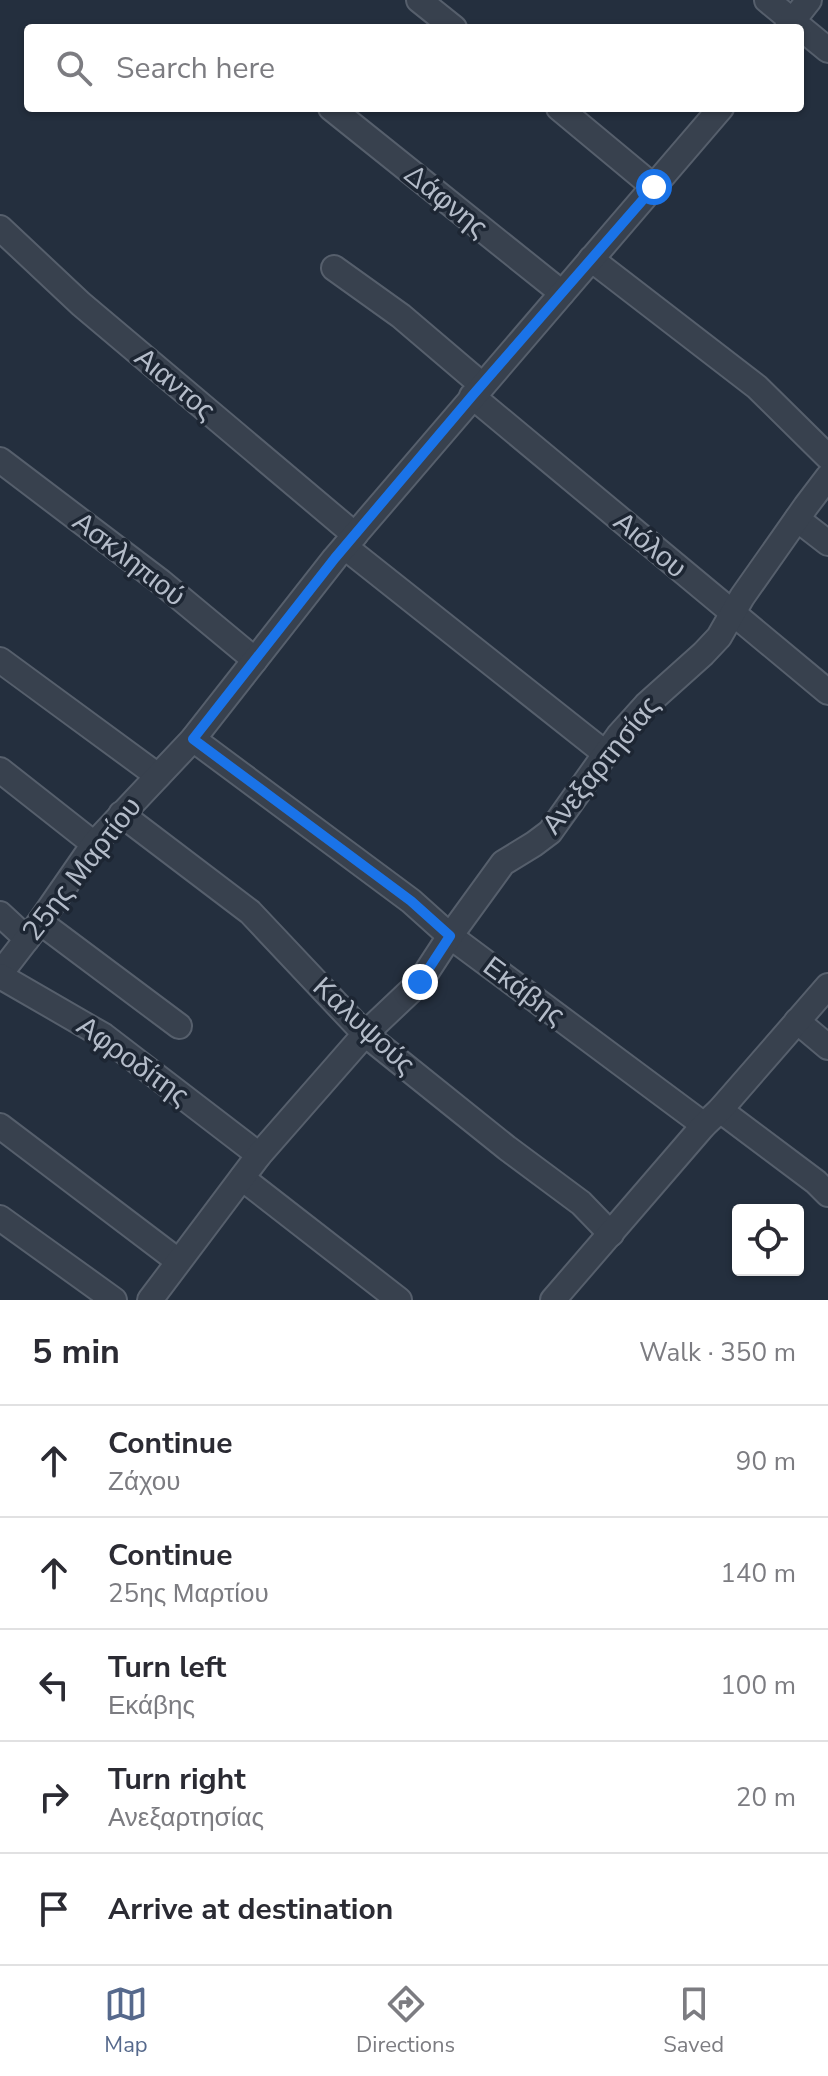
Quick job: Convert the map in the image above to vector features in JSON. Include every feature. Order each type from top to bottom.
[{"type":"street","points":[[419,0],[449,24]]},
{"type":"street","points":[[767,0],[789,24]]},
{"type":"street","points":[[791,24],[809,0]]},
{"type":"street","points":[[804,34],[828,50]]},
{"type":"street","name":"Δάφνης","points":[[336,112],[562,293]]},
{"type":"street","points":[[564,112],[654,187]]},
{"type":"street","name":"25ης Μαρτίου","points":[[0,975],[94,844],[193,739],[350,541],[718,112]]},
{"type":"street","name":"Αιαντος","points":[[0,228],[81,304],[350,541],[606,754]]},
{"type":"street","points":[[591,259],[757,387],[828,457]]},
{"type":"street","name":"Αιόλου","points":[[334,268],[401,316],[477,390],[828,692]]},
{"type":"street","name":"Ασκληπιού","points":[[0,460],[161,582],[255,660]]},
{"type":"street","name":"Ανεξαρτησίας","points":[[150,1300],[259,1155],[365,1034],[420,982],[503,863],[550,832],[619,735],[646,705],[719,637],[742,597],[828,477]]},
{"type":"street","points":[[797,519],[828,543]]},
{"type":"street","points":[[0,660],[158,776]]},
{"type":"street","name":"Εκάβης","points":[[193,739],[411,901],[450,936],[712,1118],[816,1182],[828,1194]]},
{"type":"street","points":[[0,770],[94,844]]},
{"type":"street","name":"Καλυψούς","points":[[121,814],[250,912],[365,1034],[581,1203],[611,1234]]},
{"type":"street","points":[[0,914],[34,931],[179,1026]]},
{"type":"street","name":"Αφροδίτης","points":[[0,975],[104,1036],[259,1155]]},
{"type":"street","points":[[553,1300],[828,986]]},
{"type":"street","points":[[797,1021],[828,1047]]},
{"type":"street","points":[[0,1126],[178,1261]]},
{"type":"street","points":[[242,1178],[399,1300]]},
{"type":"street","points":[[0,1218],[114,1300]]},
{"type":"route","points":[[420,982],[450,936],[411,901],[193,739],[335,558],[654,187]]}]
